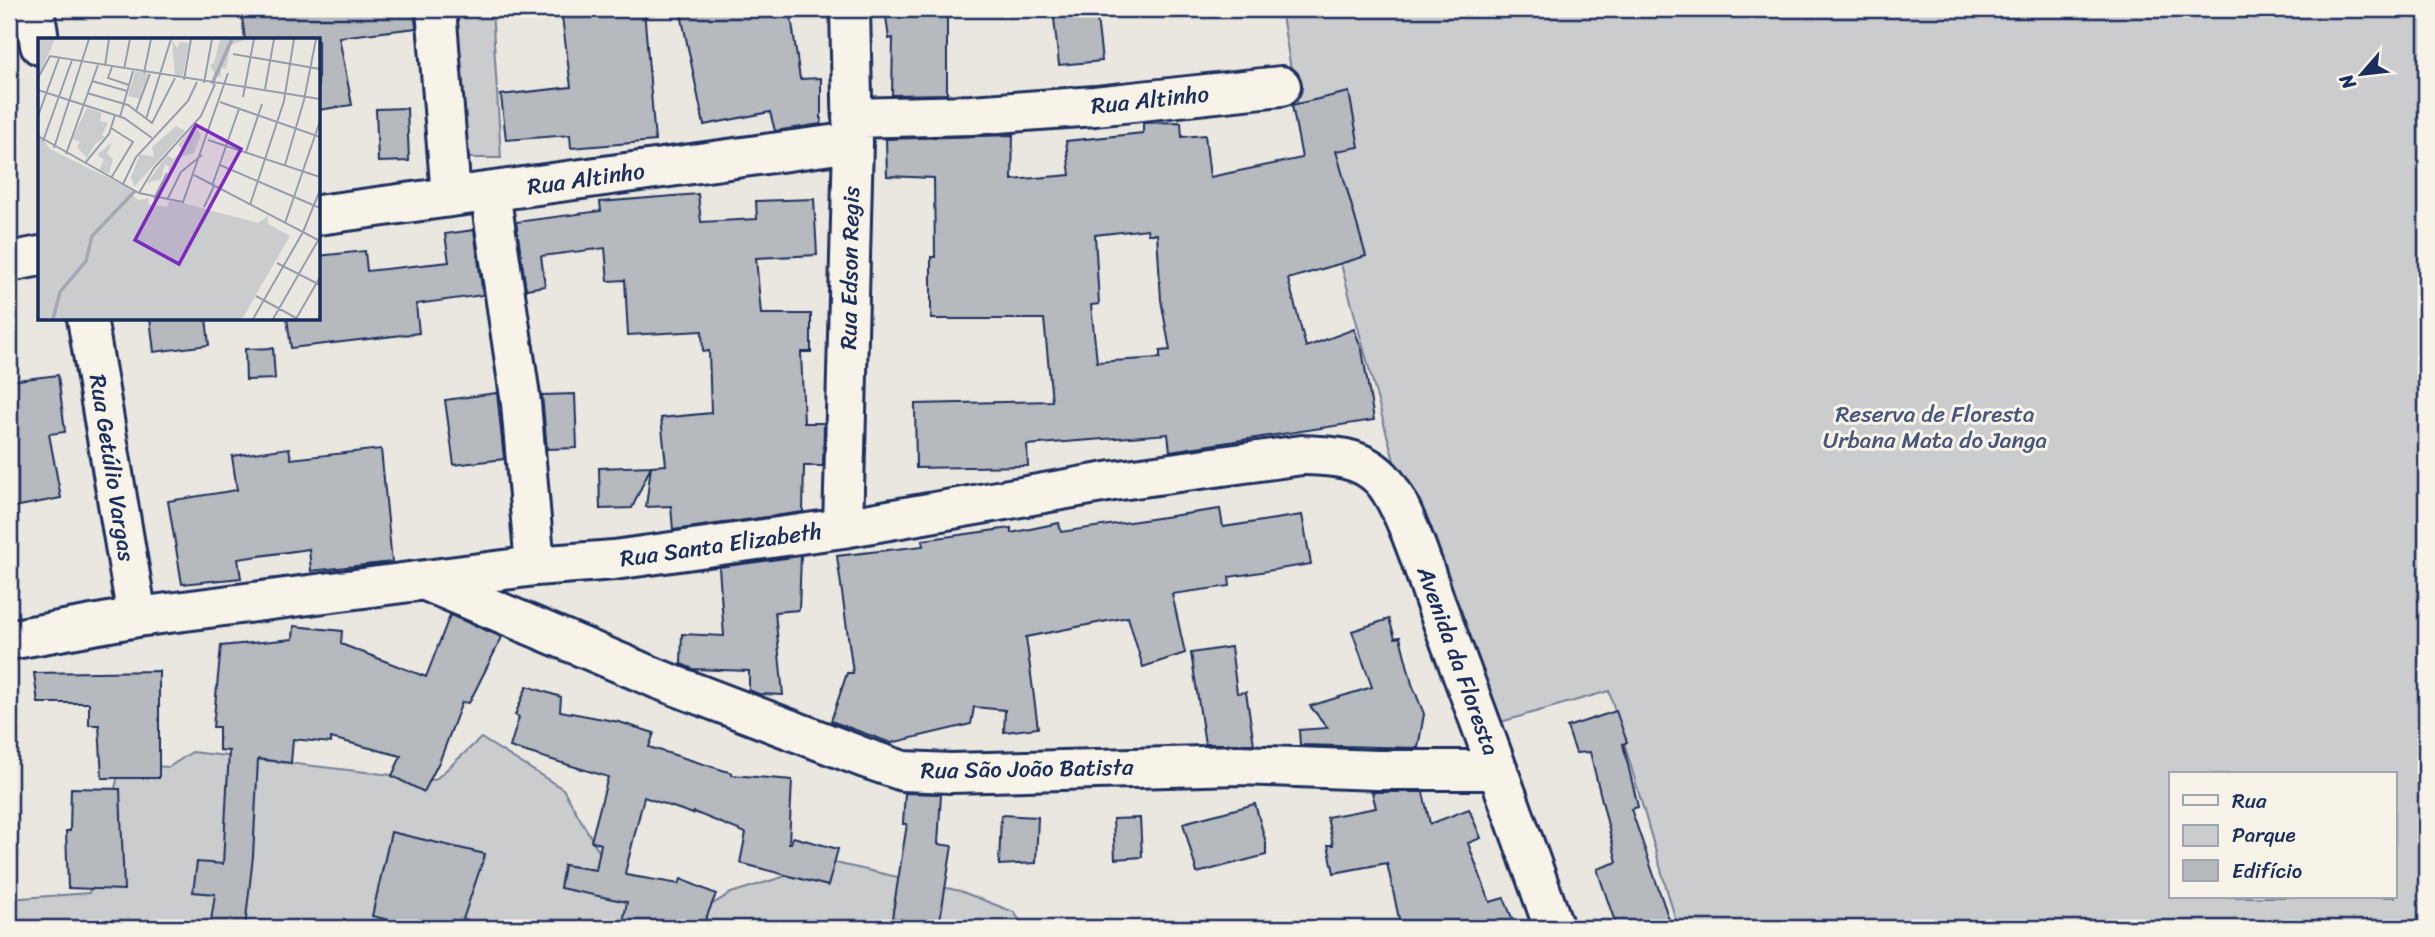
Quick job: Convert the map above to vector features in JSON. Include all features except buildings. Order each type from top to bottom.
[{"type":"street","points":[[34,9],[39,38]]},
{"type":"street","points":[[436,9],[451,196]]},
{"type":"street","name":"Rua Edson Regis","points":[[843,528],[852,130],[850,9]]},
{"type":"street","name":"Rua Altinho","points":[[320,215],[490,192],[852,130],[971,115],[1095,106],[1281,86]]},
{"type":"street","points":[[490,192],[521,403],[535,566]]},
{"type":"street","points":[[9,262],[38,256]]},
{"type":"street","name":"Rua Getúlio Vargas","points":[[87,320],[137,617]]},
{"type":"street","name":"Rua Santa Elizabeth","points":[[9,639],[137,617],[535,566],[614,560],[843,528],[1113,481],[1302,455]]},
{"type":"street","name":"Avenida da Floresta","points":[[1302,455],[1330,456],[1360,462],[1382,479],[1394,499],[1415,546],[1554,928]]},
{"type":"street","name":"Rua São João Batista","points":[[425,580],[658,679],[903,771],[951,773],[1239,765],[1377,771],[1498,770]]},
{"type":"green space","points":[[455,9],[492,9],[501,158],[468,158]]},
{"type":"green space","name":"Reserva de Floresta Urbana Mata do Janga","points":[[1281,9],[2426,9],[2426,928],[1678,928],[1609,691],[1497,723],[1400,483],[1295,94]]},
{"type":"green space","points":[[481,738],[563,789],[627,900],[673,928],[9,928],[9,899],[89,893],[121,764],[169,767],[192,752],[435,780]]},
{"type":"green space","points":[[831,862],[960,891],[1014,912],[1025,928],[673,928],[731,893]]}]
